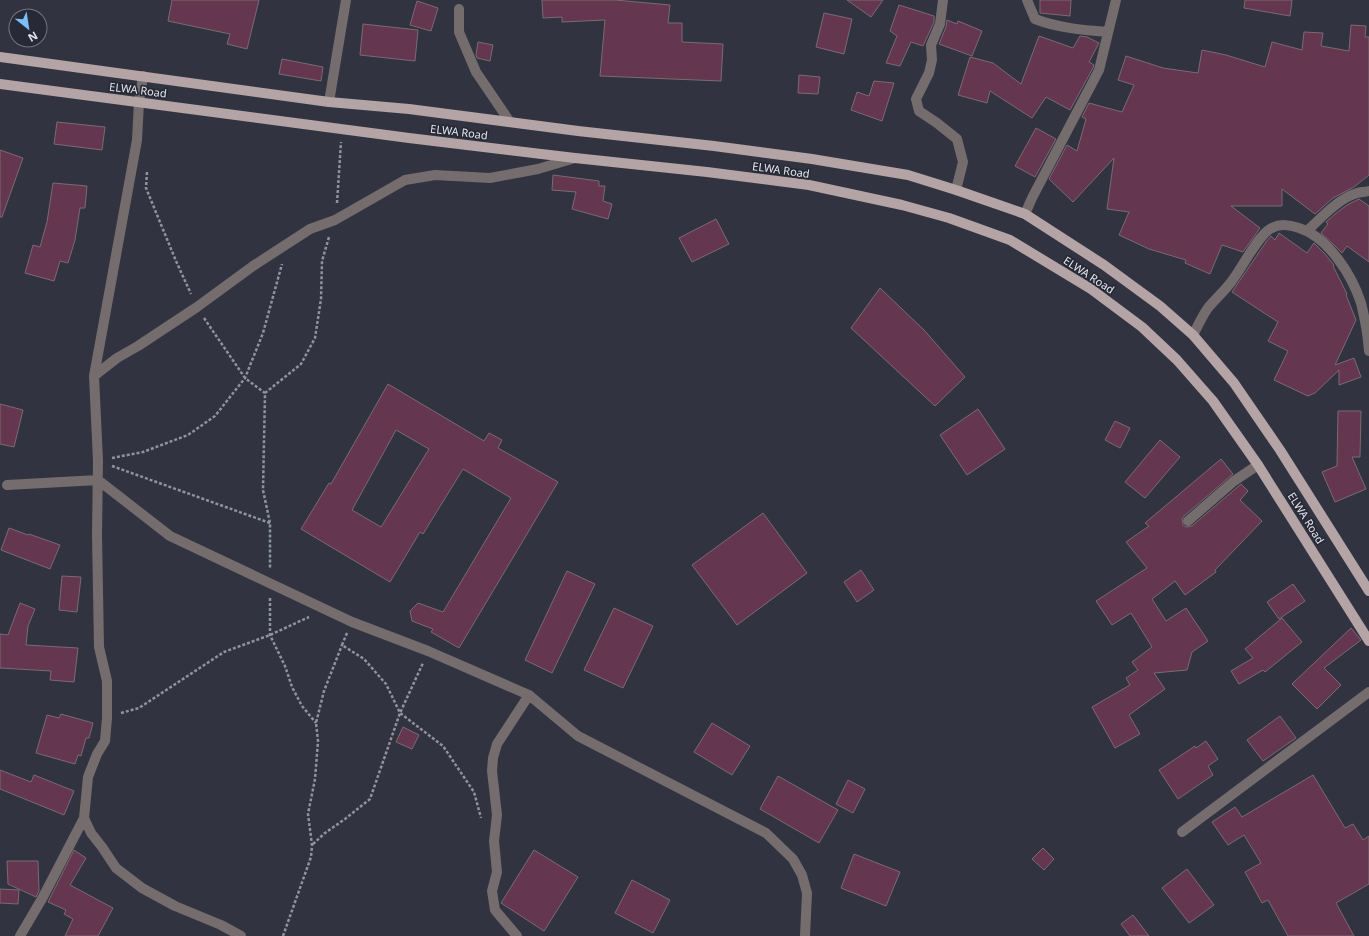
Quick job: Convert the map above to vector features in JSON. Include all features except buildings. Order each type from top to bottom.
[{"type":"main road","name":"ELWA Road","points":[[0,57],[329,102],[409,109],[578,132],[714,146],[812,159],[908,175],[1025,214],[1104,264],[1160,306],[1193,335],[1234,383],[1369,591]]},
{"type":"main road","name":"ELWA Road","points":[[0,84],[342,130],[809,185],[902,205],[949,218],[1010,240],[1091,289],[1142,327],[1177,360],[1213,401],[1258,464],[1369,641]]},
{"type":"street","points":[[329,102],[346,0]]},
{"type":"street","points":[[942,0],[940,24],[931,45],[932,60],[929,73],[916,100],[919,110],[957,139],[963,162],[956,190]]},
{"type":"street","points":[[1027,0],[1035,18],[1046,23],[1072,29],[1108,32]]},
{"type":"street","points":[[1025,214],[1099,70],[1116,0]]},
{"type":"street","points":[[459,9],[459,32],[476,72],[510,122]]},
{"type":"street","points":[[20,936],[43,897],[84,818],[88,778],[105,741],[107,718],[107,681],[99,647],[97,535],[98,461],[94,376],[137,140],[139,102],[143,76]]},
{"type":"street","points":[[94,376],[117,358],[197,307],[253,266],[310,229],[335,220],[405,180],[435,175],[490,178],[538,169],[575,158]]},
{"type":"street","points":[[1307,231],[1328,211],[1347,197],[1357,193],[1369,191]]},
{"type":"street","points":[[1193,335],[1208,309],[1233,280],[1259,239],[1269,229],[1281,224],[1307,231],[1322,241],[1348,273],[1361,303],[1369,351]]},
{"type":"street","points":[[1188,521],[1258,464]]},
{"type":"street","points":[[7,485],[98,480],[170,536],[352,622],[428,651],[529,695],[578,736],[766,833],[793,859],[802,875],[807,893],[805,936]]},
{"type":"street","points":[[1182,832],[1369,692]]},
{"type":"street","points":[[517,936],[495,910],[492,891],[497,872],[494,841],[496,815],[492,771],[493,758],[497,744],[529,695]]},
{"type":"street","points":[[84,818],[91,833],[102,846],[116,868],[137,884],[175,906],[221,925],[241,936]]},
{"type":"path","points":[[316,723],[302,706],[292,687],[285,666],[270,635],[270,523],[263,490],[265,393],[301,364],[315,338],[321,299],[322,261],[335,220],[340,179],[342,130]]},
{"type":"path","points":[[147,168],[146,188],[197,307],[245,378],[265,393]]},
{"type":"path","points":[[98,461],[143,452],[188,435],[216,416],[245,378],[263,333],[282,265],[287,259]]},
{"type":"path","points":[[98,461],[270,523]]},
{"type":"path","points":[[107,718],[139,708],[224,652],[270,635],[326,609]]},
{"type":"path","points":[[283,936],[311,857],[312,845],[308,814],[315,779],[318,741],[316,723],[324,692],[352,622]]},
{"type":"path","points":[[342,645],[364,659],[386,684],[400,713],[443,746],[474,792],[485,830],[494,841]]},
{"type":"path","points":[[312,845],[325,832],[346,819],[370,799],[400,713],[428,651]]}]
